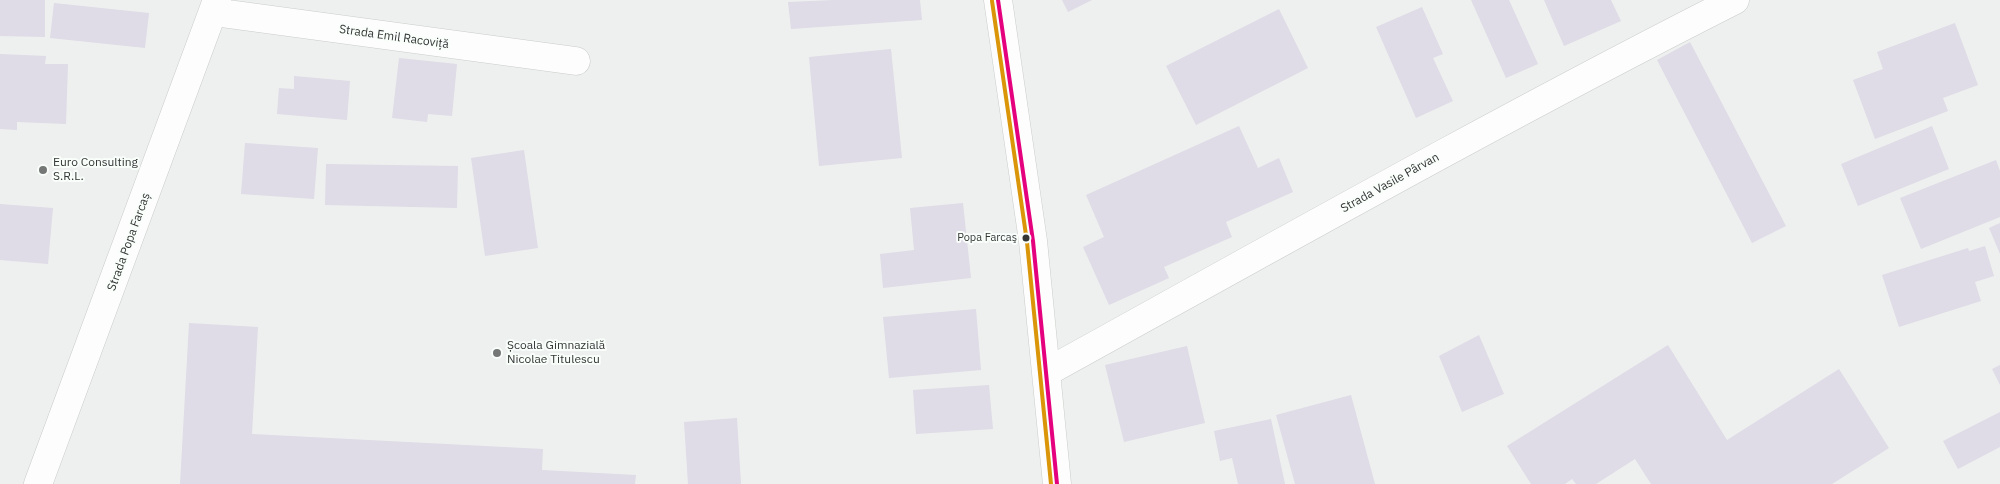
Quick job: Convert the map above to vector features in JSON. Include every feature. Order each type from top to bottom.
[{"type":"street","points":[[998,0],[1033,241],[1057,484]]},
{"type":"street","name":"Strada Vasile Pârvan","points":[[1047,372],[1599,70],[1735,0]]},
{"type":"street","name":"Strada Emil Racoviță","points":[[215,6],[576,61]]},
{"type":"street","name":"Strada Popa Farcaș","points":[[38,484],[215,6]]},
{"type":"building","points":[[0,0],[45,0],[45,37],[0,36]]},
{"type":"building","points":[[920,0],[922,20],[791,29],[788,2]]},
{"type":"building","points":[[1062,0],[1092,0],[1068,12]]},
{"type":"building","points":[[1471,0],[1509,0],[1538,64],[1506,78]]},
{"type":"building","points":[[1544,0],[1611,0],[1621,21],[1564,46]]},
{"type":"building","points":[[54,3],[149,13],[145,48],[50,38]]},
{"type":"building","points":[[1422,7],[1443,54],[1433,58],[1453,101],[1416,118],[1376,27]]},
{"type":"building","points":[[1279,9],[1308,68],[1196,125],[1166,66]]},
{"type":"building","points":[[1955,23],[1978,85],[1943,98],[1948,111],[1875,139],[1853,80],[1883,69],[1877,52]]},
{"type":"building","points":[[1690,42],[1786,226],[1752,243],[1657,60]]},
{"type":"building","points":[[891,49],[902,158],[819,166],[809,57]]},
{"type":"building","points":[[0,54],[46,56],[45,64],[68,64],[66,124],[17,122],[17,130],[0,129]]},
{"type":"building","points":[[399,58],[457,64],[452,116],[428,114],[427,122],[392,118]]},
{"type":"building","points":[[294,76],[350,81],[347,120],[277,114],[279,88],[294,89]]},
{"type":"building","points":[[1239,126],[1258,168],[1279,158],[1293,192],[1226,222],[1232,237],[1164,267],[1169,278],[1109,305],[1083,247],[1104,237],[1086,195]]},
{"type":"building","points":[[1932,126],[1949,169],[1858,206],[1841,164]]},
{"type":"building","points":[[245,143],[318,148],[314,199],[241,194]]},
{"type":"building","points":[[524,150],[538,248],[485,256],[471,158]]},
{"type":"building","points":[[1996,160],[2000,171],[2000,217],[1921,249],[1900,198]]},
{"type":"building","points":[[326,164],[458,166],[457,208],[325,205]]},
{"type":"building","points":[[963,203],[971,278],[883,288],[880,254],[914,250],[910,208]]},
{"type":"building","points":[[0,204],[53,208],[48,264],[0,260]]},
{"type":"building","points":[[2000,223],[2000,254],[1989,228]]},
{"type":"building","points":[[1985,246],[1994,276],[1975,282],[1981,301],[1899,327],[1882,275],[1968,248],[1969,251]]},
{"type":"building","points":[[976,309],[981,370],[889,378],[883,317]]},
{"type":"building","points":[[189,323],[258,327],[252,434],[543,449],[542,470],[636,475],[635,484],[180,484]]},
{"type":"building","points":[[1479,335],[1504,394],[1462,412],[1439,356]]},
{"type":"building","points":[[1668,345],[1727,440],[1839,369],[1889,448],[1832,484],[1651,484],[1635,459],[1596,484],[1576,484],[1572,479],[1565,484],[1531,484],[1507,446]]},
{"type":"building","points":[[1187,346],[1205,423],[1124,442],[1105,365]]},
{"type":"building","points":[[2000,365],[2000,385],[1992,369]]},
{"type":"building","points":[[989,385],[993,429],[916,434],[913,390]]},
{"type":"building","points":[[1351,395],[1375,484],[1295,484],[1276,415]]},
{"type":"building","points":[[2000,412],[2000,447],[1958,469],[1943,441]]},
{"type":"building","points":[[737,418],[741,484],[688,484],[684,422]]},
{"type":"building","points":[[1271,419],[1285,484],[1238,484],[1232,458],[1220,461],[1214,431]]},
{"type":"transit line","points":[[998,0],[1033,241],[1057,484]]},
{"type":"transit line","points":[[992,1],[1027,242],[1051,484]]},
{"type":"place","name":"Euro Consulting S.R.L.","points":[[43,170]]},
{"type":"place","name":"Popa Farcaş","points":[[1026,238]]},
{"type":"place","name":"Școala Gimnazială Nicolae Titulescu","points":[[497,353]]}]
